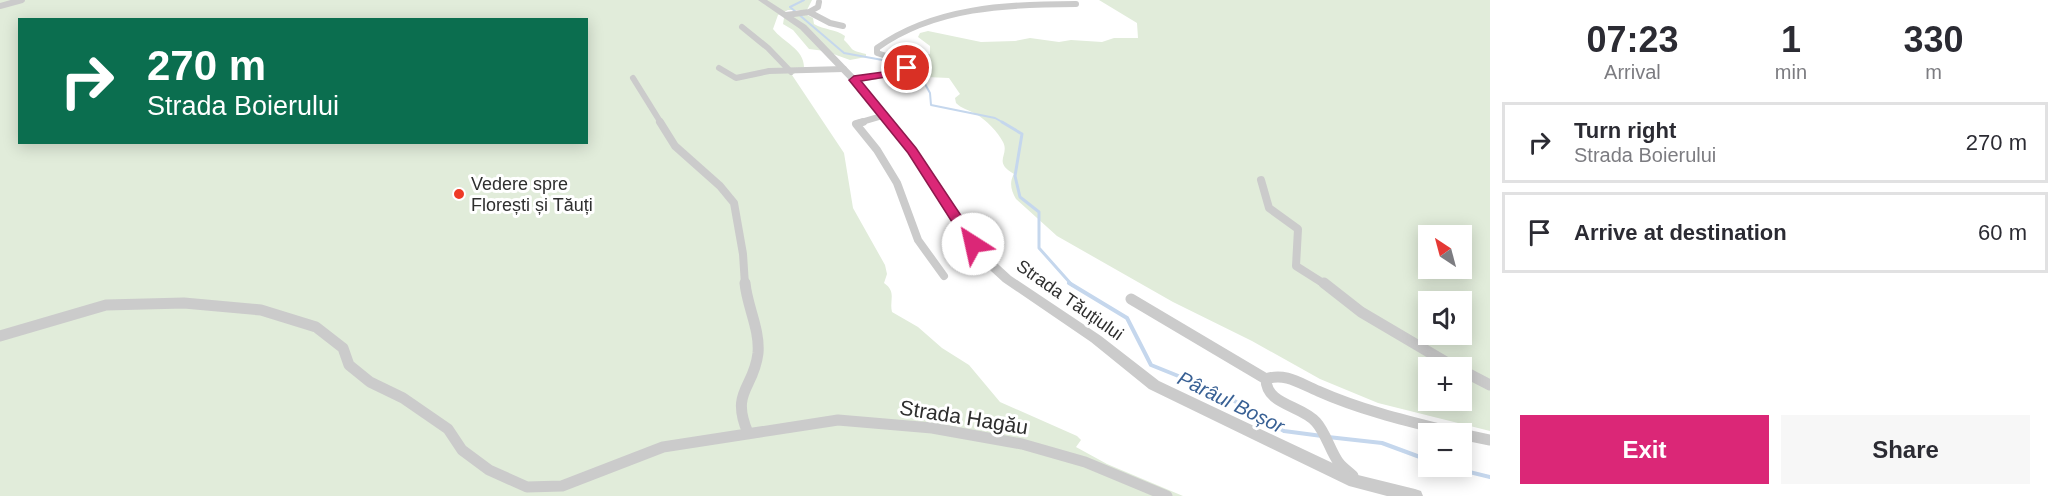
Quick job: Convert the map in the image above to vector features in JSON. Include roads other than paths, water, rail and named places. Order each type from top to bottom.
[{"type":"street","points":[[0,6],[22,0]]},
{"type":"street","name":"Strada Tăuțiului","points":[[762,0],[794,14],[802,27],[854,80],[912,151],[963,231],[996,270],[1096,339],[1154,385],[1356,481],[1415,496]]},
{"type":"street","points":[[794,14],[818,8],[819,2]]},
{"type":"street","points":[[854,80],[901,72],[906,65],[882,56],[877,53],[877,48],[928,20],[983,9],[1048,3],[1076,4]]},
{"type":"street","points":[[809,12],[830,23],[843,26]]},
{"type":"street","points":[[742,27],[768,48],[791,72]]},
{"type":"street","points":[[719,68],[736,78],[769,72],[844,69]]},
{"type":"street","points":[[633,78],[675,146],[720,186],[734,203],[743,254],[745,286],[755,325],[758,352],[752,375],[741,397],[741,417],[748,433]]},
{"type":"street","points":[[882,116],[856,124],[877,150],[897,183],[918,240],[944,276]]},
{"type":"street","points":[[1261,180],[1269,208],[1298,229],[1300,234],[1296,249],[1296,266],[1320,279],[1361,312],[1437,357]]},
{"type":"street","points":[[1131,299],[1266,379]]},
{"type":"street","name":"Strada Hagău","points":[[0,336],[106,305],[184,303],[261,310],[316,327],[343,348],[349,365],[370,382],[403,398],[448,429],[462,450],[489,470],[527,487],[564,491],[663,447],[838,420],[932,428],[1022,444],[1085,462],[1167,496]]},
{"type":"street","points":[[1266,379],[1271,376],[1288,378],[1342,401],[1421,423]]},
{"type":"street","points":[[1472,376],[1490,385]]},
{"type":"street","points":[[1266,379],[1268,393],[1308,415],[1316,422],[1339,463],[1352,474],[1356,481]]},
{"type":"street","points":[[1472,436],[1490,440]]},
{"type":"waterway","name":"Pârâul Boșor","points":[[804,0],[790,7],[844,53],[899,63]]},
{"type":"waterway","name":"Pârâul Boșor","points":[[906,64],[915,66],[930,93],[931,105],[995,118],[1004,123]]},
{"type":"waterway","name":"Pârâul Boșor","points":[[1002,122],[1022,134],[1015,176],[1020,197],[1039,212],[1039,248],[1072,285]]},
{"type":"waterway","name":"Pârâul Boșor","points":[[1072,285],[1127,318],[1151,365],[1223,394],[1284,431],[1322,436]]},
{"type":"waterway","name":"Pârâul Boșor","points":[[1328,437],[1382,443],[1418,456]]},
{"type":"waterway","name":"Pârâul Boșor","points":[[1472,473],[1490,477]]},
{"type":"place","name":"Vedere spre Florești și Tăuți","points":[[459,194]]}]
